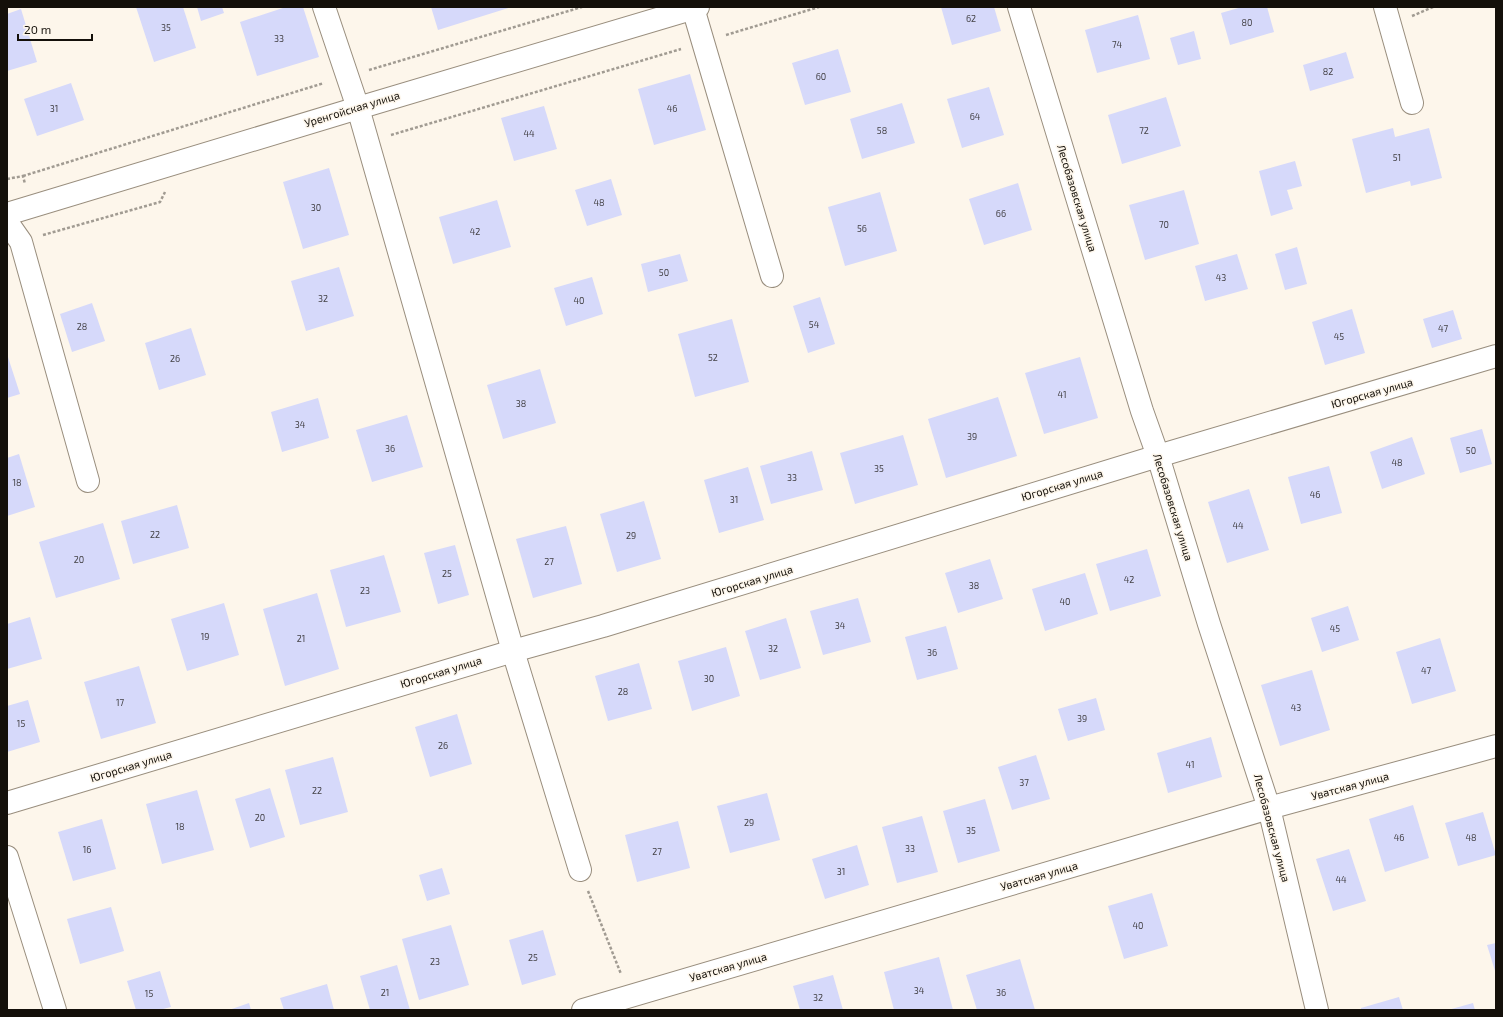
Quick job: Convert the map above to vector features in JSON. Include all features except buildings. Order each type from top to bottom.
[{"type":"street","points":[[324,7],[358,108],[513,651],[580,870]]},
{"type":"street","name":"Лесобазовская улица","points":[[1019,7],[1142,411],[1158,456],[1209,624],[1269,808],[1317,1010]]},
{"type":"street","points":[[1385,7],[1412,103]]},
{"type":"street","points":[[696,8],[703,42],[772,276]]},
{"type":"street","name":"Уренгойская улица","points":[[7,214],[696,8]]},
{"type":"street","points":[[7,222],[21,242],[88,481]]},
{"type":"street","name":"Югорская улица","points":[[7,803],[513,651],[618,622],[1158,456],[1496,356]]},
{"type":"street","name":"Уватская улица","points":[[583,1010],[1269,808],[1496,746]]},
{"type":"street","points":[[7,857],[55,1010]]},
{"type":"path","points":[[23,176],[348,76],[582,7]]},
{"type":"path","points":[[365,134],[377,140],[819,7]]},
{"type":"path","points":[[21,242],[160,202],[168,186]]},
{"type":"path","points":[[580,870],[630,996]]}]
